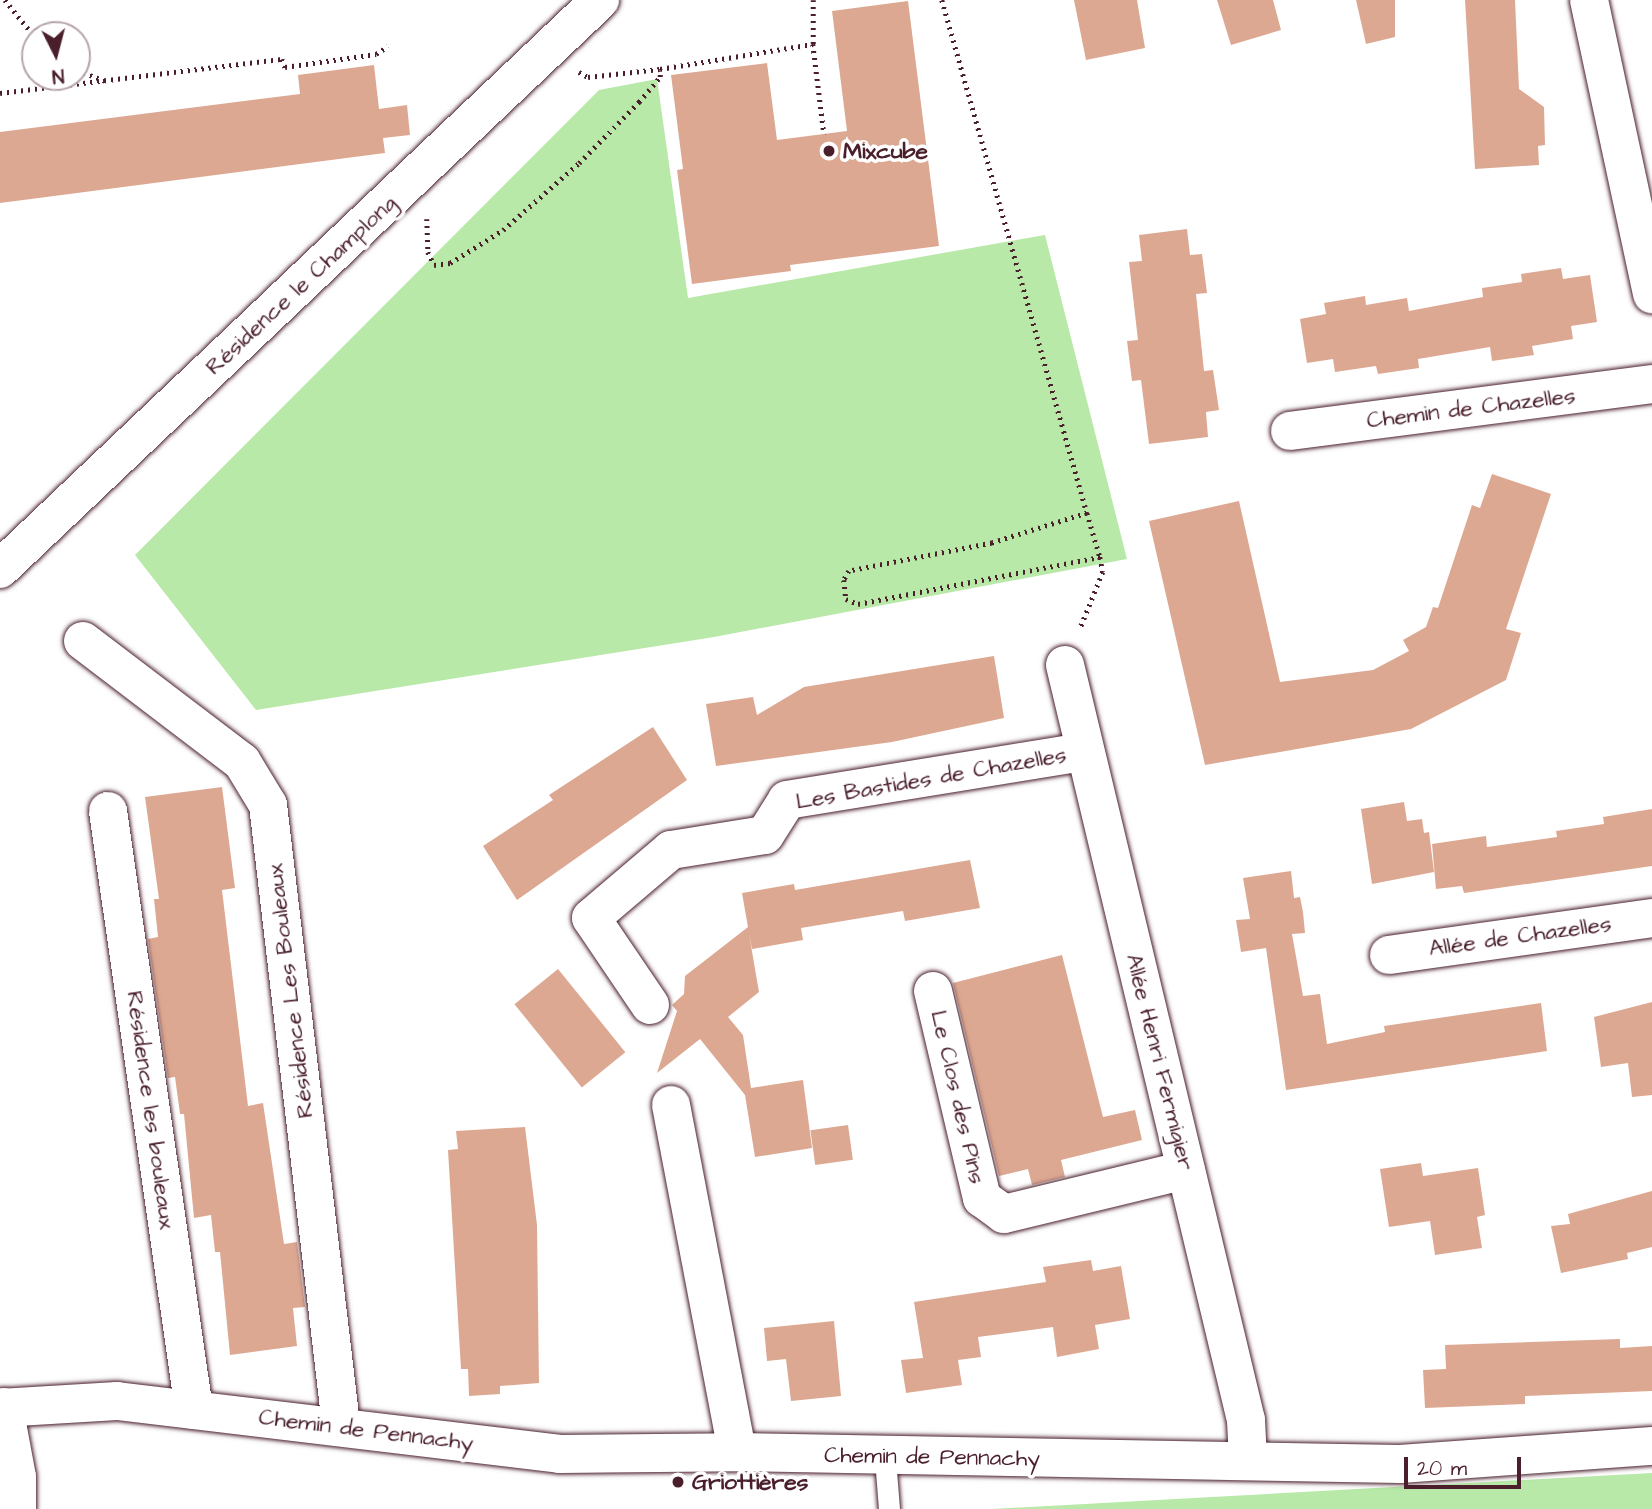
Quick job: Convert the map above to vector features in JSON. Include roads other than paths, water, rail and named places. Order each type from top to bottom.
[{"type":"street","name":"Résidence le Champlong","points":[[0,569],[407,186],[600,0]]},
{"type":"street","points":[[1589,0],[1652,295]]},
{"type":"street","name":"Chemin de Chazelles","points":[[1290,431],[1652,384]]},
{"type":"street","name":"Résidence Les Bouleaux","points":[[83,641],[242,762],[268,805],[341,1425]]},
{"type":"street","name":"Allée Henri Fermigier","points":[[1065,665],[1247,1420],[1248,1460]]},
{"type":"street","name":"Les Bastides de Chazelles","points":[[650,1005],[591,918],[671,850],[765,835],[787,800],[1084,752]]},
{"type":"street","name":"Résidence les bouleaux","points":[[107,811],[194,1410]]},
{"type":"street","name":"Allée de Chazelles","points":[[1389,955],[1652,918]]},
{"type":"street","name":"Le Clos des Pins","points":[[933,991],[982,1198],[1004,1214],[1186,1170]]},
{"type":"street","points":[[671,1105],[737,1452]]},
{"type":"street","name":"Chemin de Pennachy","points":[[17,1509],[17,1477],[2,1408],[117,1401],[341,1425],[560,1454],[737,1452],[885,1458],[1248,1460],[1400,1464],[1652,1446]]},
{"type":"lane","points":[[885,1458],[889,1509]]},
{"type":"place","name":"Mixcube","points":[[829,151]]},
{"type":"place","name":"Griottières","points":[[678,1482]]}]
